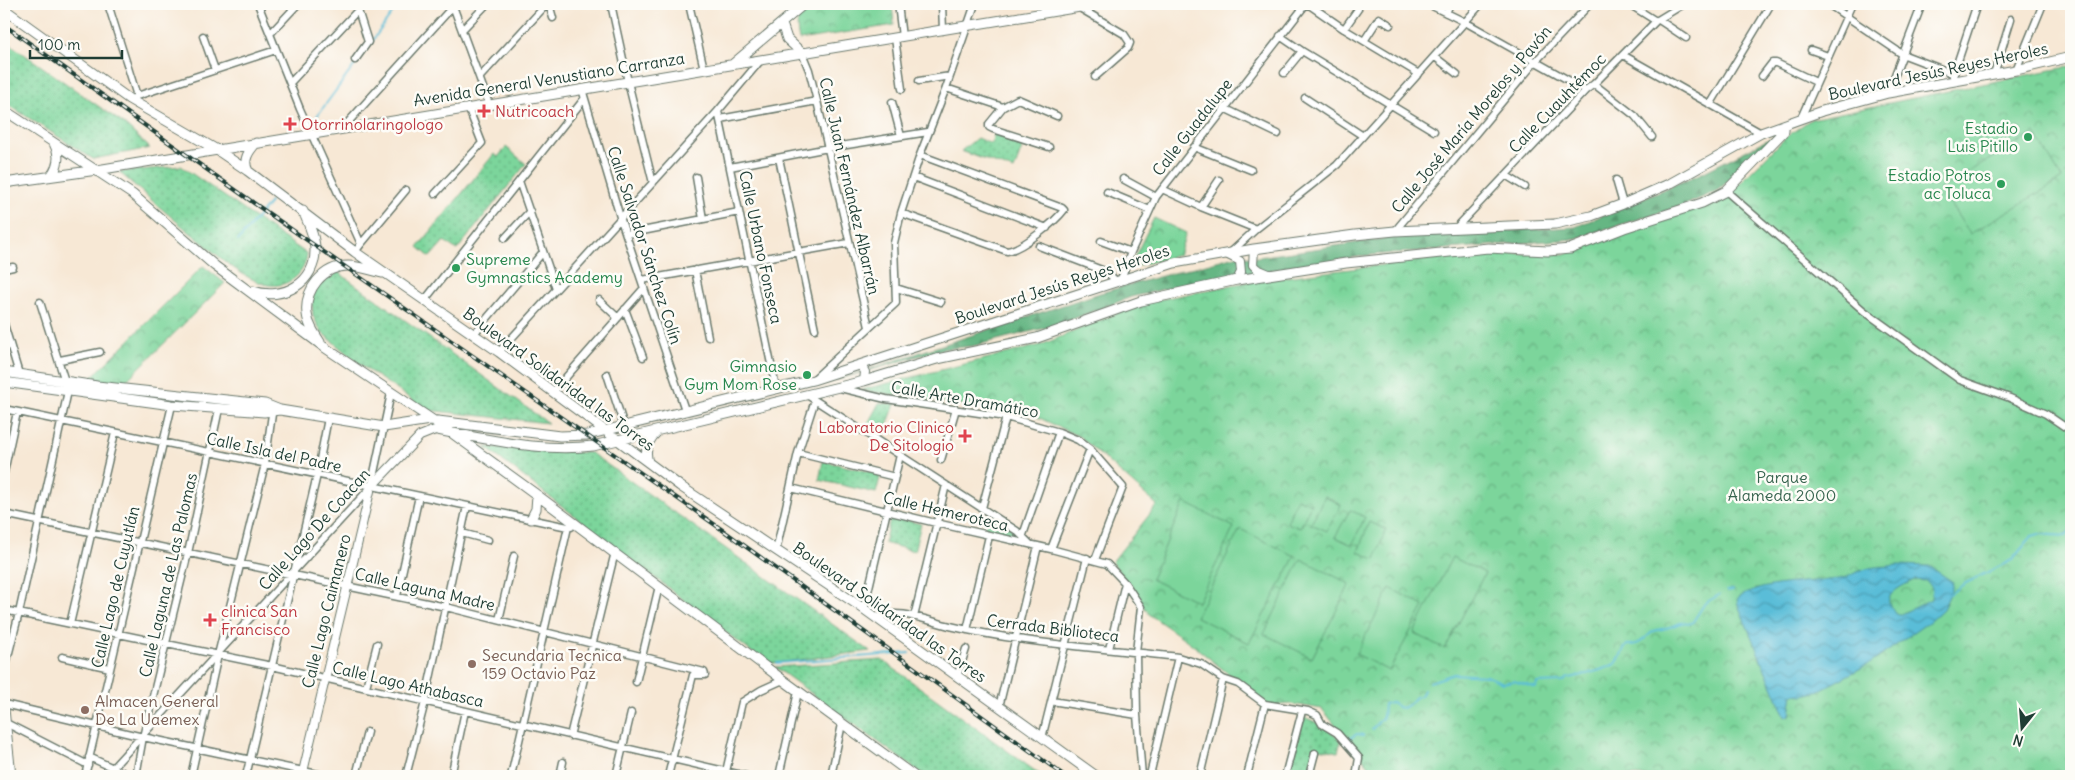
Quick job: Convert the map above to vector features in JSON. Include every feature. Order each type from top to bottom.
[{"type":"main road","points":[[733,64],[804,4]]},
{"type":"main road","name":"Avenida General Venustiano Carranza","points":[[4,183],[97,170],[582,88],[760,61],[1079,5],[1098,4]]},
{"type":"main road","name":"Boulevard Solidaridad las Torres","points":[[4,10],[133,97],[248,171],[355,252],[498,352],[688,491],[864,609],[1096,776]]},
{"type":"main road","points":[[4,18],[21,23]]},
{"type":"main road","points":[[782,24],[787,39],[802,53]]},
{"type":"main road","name":"Boulevard Jesús Reyes Heroles","points":[[430,420],[569,436],[604,430],[813,380],[1118,280],[1174,264],[1254,249],[1395,231],[1555,224],[1590,216],[1623,204],[1671,183],[1761,133],[1784,126],[1801,118],[1952,78],[1994,74],[2071,57]]},
{"type":"main road","points":[[4,110],[132,194],[215,266],[245,289],[324,347],[452,433],[580,529],[615,552],[798,692],[914,776]]},
{"type":"main road","name":"Boulevard Jesús Reyes Heroles","points":[[452,433],[520,444],[563,448],[593,446],[750,409],[811,398],[937,359],[1037,338],[1141,301],[1237,280],[1268,274],[1415,255],[1488,248],[1564,250],[1586,244],[1640,222],[1702,203],[1726,191],[1784,131],[1784,126]]},
{"type":"main road","points":[[248,171],[245,164],[246,156],[256,142]]},
{"type":"main road","points":[[51,176],[56,168],[58,159],[58,151],[54,143]]},
{"type":"main road","points":[[245,289],[260,294],[279,294],[291,290],[306,278],[312,267],[315,249],[313,237],[303,211]]},
{"type":"main road","points":[[324,347],[310,325],[307,314],[308,296],[316,281],[330,270],[347,266],[387,274]]},
{"type":"main road","points":[[4,372],[67,386],[172,405],[275,410]]},
{"type":"main road","points":[[4,382],[67,386],[275,410],[384,427],[430,420]]},
{"type":"main road","points":[[648,462],[647,447],[651,438],[657,432]]},
{"type":"main road","points":[[531,520],[536,509],[537,495]]},
{"type":"main road","points":[[4,709],[11,776]]},
{"type":"street","points":[[108,4],[133,97],[276,50]]},
{"type":"street","points":[[258,4],[312,134],[361,244]]},
{"type":"street","points":[[270,34],[298,4]]},
{"type":"street","points":[[462,30],[487,4]]},
{"type":"street","points":[[480,77],[548,4],[554,18]]},
{"type":"street","points":[[611,4],[652,183]]},
{"type":"street","points":[[689,4],[704,70]]},
{"type":"street","points":[[898,4],[902,88]]},
{"type":"street","points":[[942,4],[943,30]]},
{"type":"street","points":[[941,302],[896,288],[894,243],[912,177],[975,4]]},
{"type":"street","points":[[1307,4],[1344,29],[1419,74]]},
{"type":"street","name":"Calle Guadalupe","points":[[1118,280],[1156,197],[1280,36],[1307,4]]},
{"type":"street","points":[[1428,4],[1466,22],[1586,90]]},
{"type":"street","points":[[1446,13],[1450,4]]},
{"type":"street","points":[[1237,280],[1241,272],[1240,261],[1228,255],[1256,229],[1326,175],[1391,106],[1481,4]]},
{"type":"street","name":"Calle José María Morelos y Pavón","points":[[1395,231],[1536,62],[1590,4]]},
{"type":"street","points":[[1629,4],[1686,38]]},
{"type":"street","name":"Calle Cuauhtémoc","points":[[1455,229],[1586,90],[1658,21],[1686,4],[1695,4]]},
{"type":"street","points":[[1710,104],[1770,4]]},
{"type":"street","points":[[1828,4],[1902,54],[1952,78],[1977,4]]},
{"type":"street","points":[[1801,118],[1852,4]]},
{"type":"street","points":[[1888,94],[1922,4]]},
{"type":"street","points":[[2016,70],[2044,4]]},
{"type":"street","points":[[454,5],[489,104]]},
{"type":"street","points":[[342,129],[454,5]]},
{"type":"street","points":[[1079,5],[1124,34],[1130,43],[1128,48],[1095,77]]},
{"type":"street","points":[[355,60],[368,42],[357,7]]},
{"type":"street","points":[[290,82],[357,7]]},
{"type":"street","points":[[1344,29],[1358,9]]},
{"type":"street","points":[[1364,41],[1378,18],[1390,25]]},
{"type":"street","points":[[1994,74],[2011,19]]},
{"type":"street","points":[[203,36],[214,70]]},
{"type":"street","points":[[1280,36],[1434,131]]},
{"type":"street","points":[[1811,50],[1828,56]]},
{"type":"street","points":[[1284,74],[1302,51]]},
{"type":"street","name":"Calle Juan Fernández Albarrán","points":[[802,53],[818,101],[869,327]]},
{"type":"street","points":[[1623,55],[1761,133]]},
{"type":"street","points":[[1434,57],[1457,74]]},
{"type":"street","points":[[498,352],[620,216],[718,111],[760,61]]},
{"type":"street","points":[[1762,76],[1774,63],[1816,82]]},
{"type":"street","points":[[919,82],[950,76]]},
{"type":"street","points":[[1594,84],[1640,120],[1652,137]]},
{"type":"street","name":"Calle Salvador Sánchez Colín","points":[[582,88],[620,216],[685,410]]},
{"type":"street","points":[[946,88],[1004,107]]},
{"type":"street","points":[[1305,98],[1363,136]]},
{"type":"street","points":[[424,301],[584,99]]},
{"type":"street","points":[[1049,147],[989,128],[990,123],[1004,107],[1016,99],[1020,99],[1057,116]]},
{"type":"street","points":[[720,119],[818,101]]},
{"type":"street","points":[[892,102],[901,136]]},
{"type":"street","points":[[435,194],[482,143],[468,107]]},
{"type":"street","points":[[1224,108],[1278,134]]},
{"type":"street","name":"Calle Urbano Fonseca","points":[[718,111],[776,388]]},
{"type":"street","points":[[730,167],[828,148],[928,132]]},
{"type":"street","points":[[1194,147],[1251,170]]},
{"type":"street","points":[[901,213],[1007,252],[1047,228],[1064,210],[1048,202],[920,155]]},
{"type":"street","points":[[779,158],[815,329]]},
{"type":"street","points":[[1507,176],[1525,188]]},
{"type":"street","points":[[696,177],[703,219]]},
{"type":"street","points":[[912,177],[1047,228]]},
{"type":"street","points":[[1123,179],[1156,197]]},
{"type":"street","points":[[1201,207],[1219,180]]},
{"type":"street","points":[[1616,180],[1623,204]]},
{"type":"street","points":[[519,181],[556,289]]},
{"type":"street","points":[[1162,189],[1256,229]]},
{"type":"street","points":[[355,252],[406,190]]},
{"type":"street","points":[[1726,191],[1864,311],[1960,380],[2010,398],[2046,414],[2071,431]]},
{"type":"street","points":[[1107,192],[1150,210]]},
{"type":"street","points":[[505,238],[530,211]]},
{"type":"street","points":[[627,234],[739,212]]},
{"type":"street","points":[[1100,242],[1131,252]]},
{"type":"street","points":[[642,280],[849,243]]},
{"type":"street","points":[[1039,246],[1107,272],[1118,280]]},
{"type":"street","points":[[1254,249],[1253,265],[1268,274]]},
{"type":"street","points":[[473,335],[543,252]]},
{"type":"street","points":[[4,269],[14,267]]},
{"type":"street","points":[[694,270],[708,337]]},
{"type":"street","points":[[553,392],[644,288]]},
{"type":"street","name":"Calle Juan Fernández Albarrán","points":[[813,380],[895,304],[896,288]]},
{"type":"street","points":[[599,300],[618,318]]},
{"type":"street","points":[[4,672],[63,421],[67,386],[40,302]]},
{"type":"street","points":[[625,309],[643,358]]},
{"type":"street","points":[[4,324],[19,374]]},
{"type":"street","points":[[60,360],[100,352]]},
{"type":"street","points":[[861,365],[865,372],[864,381]]},
{"type":"street","points":[[607,374],[624,426]]},
{"type":"street","name":"Calle Arte Dramático","points":[[839,388],[886,399],[1006,417],[1059,432],[1078,440],[1090,449],[1121,484],[1122,489],[1095,560]]},
{"type":"street","name":"Calle Lago Caimanero","points":[[302,774],[371,487],[391,393]]},
{"type":"street","points":[[744,395],[744,401],[750,409]]},
{"type":"street","points":[[776,551],[811,398],[1023,535],[1030,544]]},
{"type":"street","name":"Calle Lago de Cuyutlán","points":[[85,776],[138,543],[172,405]]},
{"type":"street","name":"Calle Laguna de Las Palomas","points":[[136,776],[143,737],[188,553],[220,408]]},
{"type":"street","name":"Calle Isla del Padre","points":[[4,409],[371,487],[580,529]]},
{"type":"street","points":[[941,460],[956,409]]},
{"type":"street","points":[[191,776],[218,655],[265,464],[275,410]]},
{"type":"street","points":[[4,472],[17,412]]},
{"type":"street","points":[[982,508],[1006,417]]},
{"type":"street","points":[[246,776],[292,574],[317,475],[328,418]]},
{"type":"street","name":"Calle Lago De Coacan","points":[[105,776],[143,737],[371,487],[424,433],[435,430],[452,433]]},
{"type":"street","points":[[1023,535],[1059,432]]},
{"type":"street","points":[[70,624],[115,433]]},
{"type":"street","points":[[1050,549],[1090,449]]},
{"type":"street","points":[[798,453],[895,477]]},
{"type":"street","points":[[864,609],[900,454]]},
{"type":"street","points":[[914,617],[946,485]]},
{"type":"street","name":"Calle Hemeroteca","points":[[791,488],[936,524],[1030,544],[1095,560],[1109,566],[1125,584],[1141,607],[1136,652],[1137,715],[1142,775]]},
{"type":"street","points":[[397,596],[419,496]]},
{"type":"street","points":[[406,776],[425,702],[467,506]]},
{"type":"street","name":"Calle Laguna Madre","points":[[4,514],[446,607],[704,672],[706,674],[693,675],[672,759]]},
{"type":"street","points":[[511,776],[568,527]]},
{"type":"street","points":[[462,533],[488,540]]},
{"type":"street","points":[[968,630],[988,536]]},
{"type":"street","points":[[999,707],[1038,546]]},
{"type":"street","points":[[570,736],[615,552]]},
{"type":"street","points":[[499,620],[514,556]]},
{"type":"street","points":[[1042,738],[1087,558]]},
{"type":"street","points":[[1109,649],[1125,584]]},
{"type":"street","points":[[636,682],[659,586]]},
{"type":"street","name":"Calle Lago Athabasca","points":[[4,610],[272,666],[672,759],[726,774],[746,776]]},
{"type":"street","name":"Cerrada Biblioteca","points":[[876,618],[891,613],[968,630],[1016,638],[1178,657],[1201,664],[1223,679],[1238,684],[1265,704]]},
{"type":"street","points":[[366,688],[377,644]]},
{"type":"street","points":[[957,677],[966,650]]},
{"type":"street","points":[[62,657],[110,668]]},
{"type":"street","points":[[1142,775],[1153,776],[1178,657]]},
{"type":"street","points":[[1200,776],[1223,679]]},
{"type":"street","points":[[726,774],[742,702],[783,680]]},
{"type":"street","points":[[779,776],[798,692]]},
{"type":"street","points":[[1052,701],[1137,715]]},
{"type":"street","points":[[4,704],[250,760],[302,774],[327,776]]},
{"type":"street","points":[[1247,776],[1265,704],[1317,715],[1322,724],[1337,733],[1359,758],[1356,776]]},
{"type":"street","points":[[451,776],[465,711]]},
{"type":"street","points":[[1285,776],[1302,712]]},
{"type":"street","points":[[616,776],[631,713]]},
{"type":"street","points":[[6,723],[88,765]]},
{"type":"street","points":[[831,776],[842,724]]},
{"type":"street","points":[[356,776],[367,732]]},
{"type":"street","points":[[1309,776],[1315,753]]},
{"type":"street","points":[[89,756],[131,776]]},
{"type":"street","points":[[668,776],[672,759]]},
{"type":"street","points":[[560,776],[563,762]]},
{"type":"green space","points":[[812,4],[892,4],[894,25],[799,40],[798,19]]},
{"type":"green space","points":[[4,40],[124,124],[150,148],[93,159],[4,102]]},
{"type":"green space","name":"Parque Alameda 2000","points":[[2071,66],[2071,776],[1377,776],[1322,709],[1292,704],[1265,706],[1262,701],[1189,642],[1150,615],[1112,562],[1157,505],[1080,437],[1033,415],[861,390],[1041,345],[1142,303],[1253,281],[1481,253],[1564,254],[1734,189],[1786,137],[1811,119]]},
{"type":"green space","points":[[995,132],[1024,143],[1014,170],[961,151],[977,138],[991,144]]},
{"type":"green space","name":"Estadio Potros ac Toluca","points":[[2035,133],[2062,179],[1970,234],[1940,189]]},
{"type":"green space","points":[[1773,137],[1717,191],[1685,205],[1574,239],[1370,255],[1194,282],[1131,297],[1057,325],[973,346],[943,349],[836,380],[1100,293],[1239,255],[1251,258],[1397,237],[1575,227],[1702,173]]},
{"type":"green space","points":[[506,147],[526,164],[457,250],[444,241],[430,257],[418,247],[494,154],[498,157]]},
{"type":"green space","points":[[181,166],[307,254],[298,275],[293,280],[279,285],[255,281],[232,267],[119,172]]},
{"type":"green space","points":[[1154,218],[1186,233],[1179,255],[1129,268]]},
{"type":"green space","points":[[203,266],[225,283],[123,384],[89,380]]},
{"type":"green space","points":[[338,272],[548,423],[427,410],[362,366],[321,332],[313,316],[312,301],[316,288]]},
{"type":"green space","points":[[879,403],[895,404],[883,437],[866,427]]},
{"type":"green space","points":[[485,447],[591,453],[870,651],[767,664]]},
{"type":"green space","points":[[823,461],[881,474],[876,493],[819,480]]},
{"type":"green space","points":[[1325,496],[1341,505],[1327,531],[1311,524]]},
{"type":"green space","points":[[1297,498],[1311,504],[1300,528],[1287,523]]},
{"type":"green space","points":[[1184,502],[1234,527],[1198,602],[1151,579]]},
{"type":"green space","points":[[1350,510],[1365,517],[1352,545],[1335,537]]},
{"type":"green space","points":[[988,514],[1017,531],[1015,538],[984,529]]},
{"type":"green space","points":[[891,516],[921,524],[914,551],[884,543]]},
{"type":"green space","points":[[1369,522],[1386,529],[1375,559],[1358,552]]},
{"type":"green space","points":[[1240,529],[1295,556],[1249,643],[1196,617]]},
{"type":"green space","points":[[1452,557],[1485,573],[1445,649],[1414,633]]},
{"type":"green space","points":[[1301,559],[1350,584],[1312,658],[1264,634]]},
{"type":"green space","points":[[1390,588],[1424,606],[1389,671],[1356,654]]},
{"type":"green space","points":[[882,660],[1042,776],[925,776],[775,667]]},
{"type":"green space","points":[[1303,717],[1324,726],[1341,740],[1338,752],[1319,748],[1318,751],[1314,751],[1307,776],[1287,776]]},
{"type":"water","points":[[1897,565],[1929,566],[1953,582],[1943,609],[1930,621],[1871,663],[1816,692],[1803,695],[1793,694],[1790,715],[1785,717],[1737,599],[1746,593],[1771,586],[1842,578],[1875,567]],"holes":[[[1914,580],[1927,581],[1932,588],[1931,599],[1901,614],[1895,614],[1889,603],[1891,595],[1902,586]]]},
{"type":"waterway","points":[[370,44],[399,4]]},
{"type":"waterway","points":[[317,116],[357,62]]},
{"type":"waterway","points":[[238,241],[270,202]]},
{"type":"waterway","points":[[1950,594],[1964,584],[2012,560],[2032,536],[2039,534],[2066,536],[2071,531]]},
{"type":"waterway","points":[[1727,591],[1733,590]]},
{"type":"waterway","points":[[1430,682],[1454,674],[1487,676],[1503,683],[1514,681],[1536,688],[1537,683],[1563,682],[1568,678],[1594,672],[1614,664],[1619,660],[1627,645],[1640,642],[1655,631],[1680,623],[1692,623],[1705,603],[1719,595]]},
{"type":"waterway","points":[[777,663],[909,653]]},
{"type":"waterway","points":[[1372,729],[1383,717],[1384,704],[1393,702],[1396,706],[1405,707],[1416,697],[1421,696],[1424,690]]},
{"type":"waterway","points":[[1345,737],[1349,739],[1357,734],[1363,735]]},
{"type":"railway","points":[[4,25],[258,206],[724,531],[1065,776]]},
{"type":"place","name":"Nutricoach","points":[[484,111]]},
{"type":"place","name":"Otorrinolaringologo","points":[[290,124]]},
{"type":"place","name":"Estadio Luis Pitillo","points":[[2028,137]]},
{"type":"place","name":"Estadio Potros ac Toluca","points":[[2001,184]]},
{"type":"place","name":"Supreme Gymnastics Academy","points":[[456,268]]},
{"type":"place","name":"Gimnasio Gym Mom Rose","points":[[807,375]]},
{"type":"place","name":"Laboratorio Clinico De Sitologio","points":[[965,436]]},
{"type":"place","name":"clinica San Francisco","points":[[210,620]]},
{"type":"place","name":"Secundaria Tecnica 159 Octavio Paz","points":[[472,664]]},
{"type":"place","name":"Almacen General De La Uaemex","points":[[85,710]]}]
